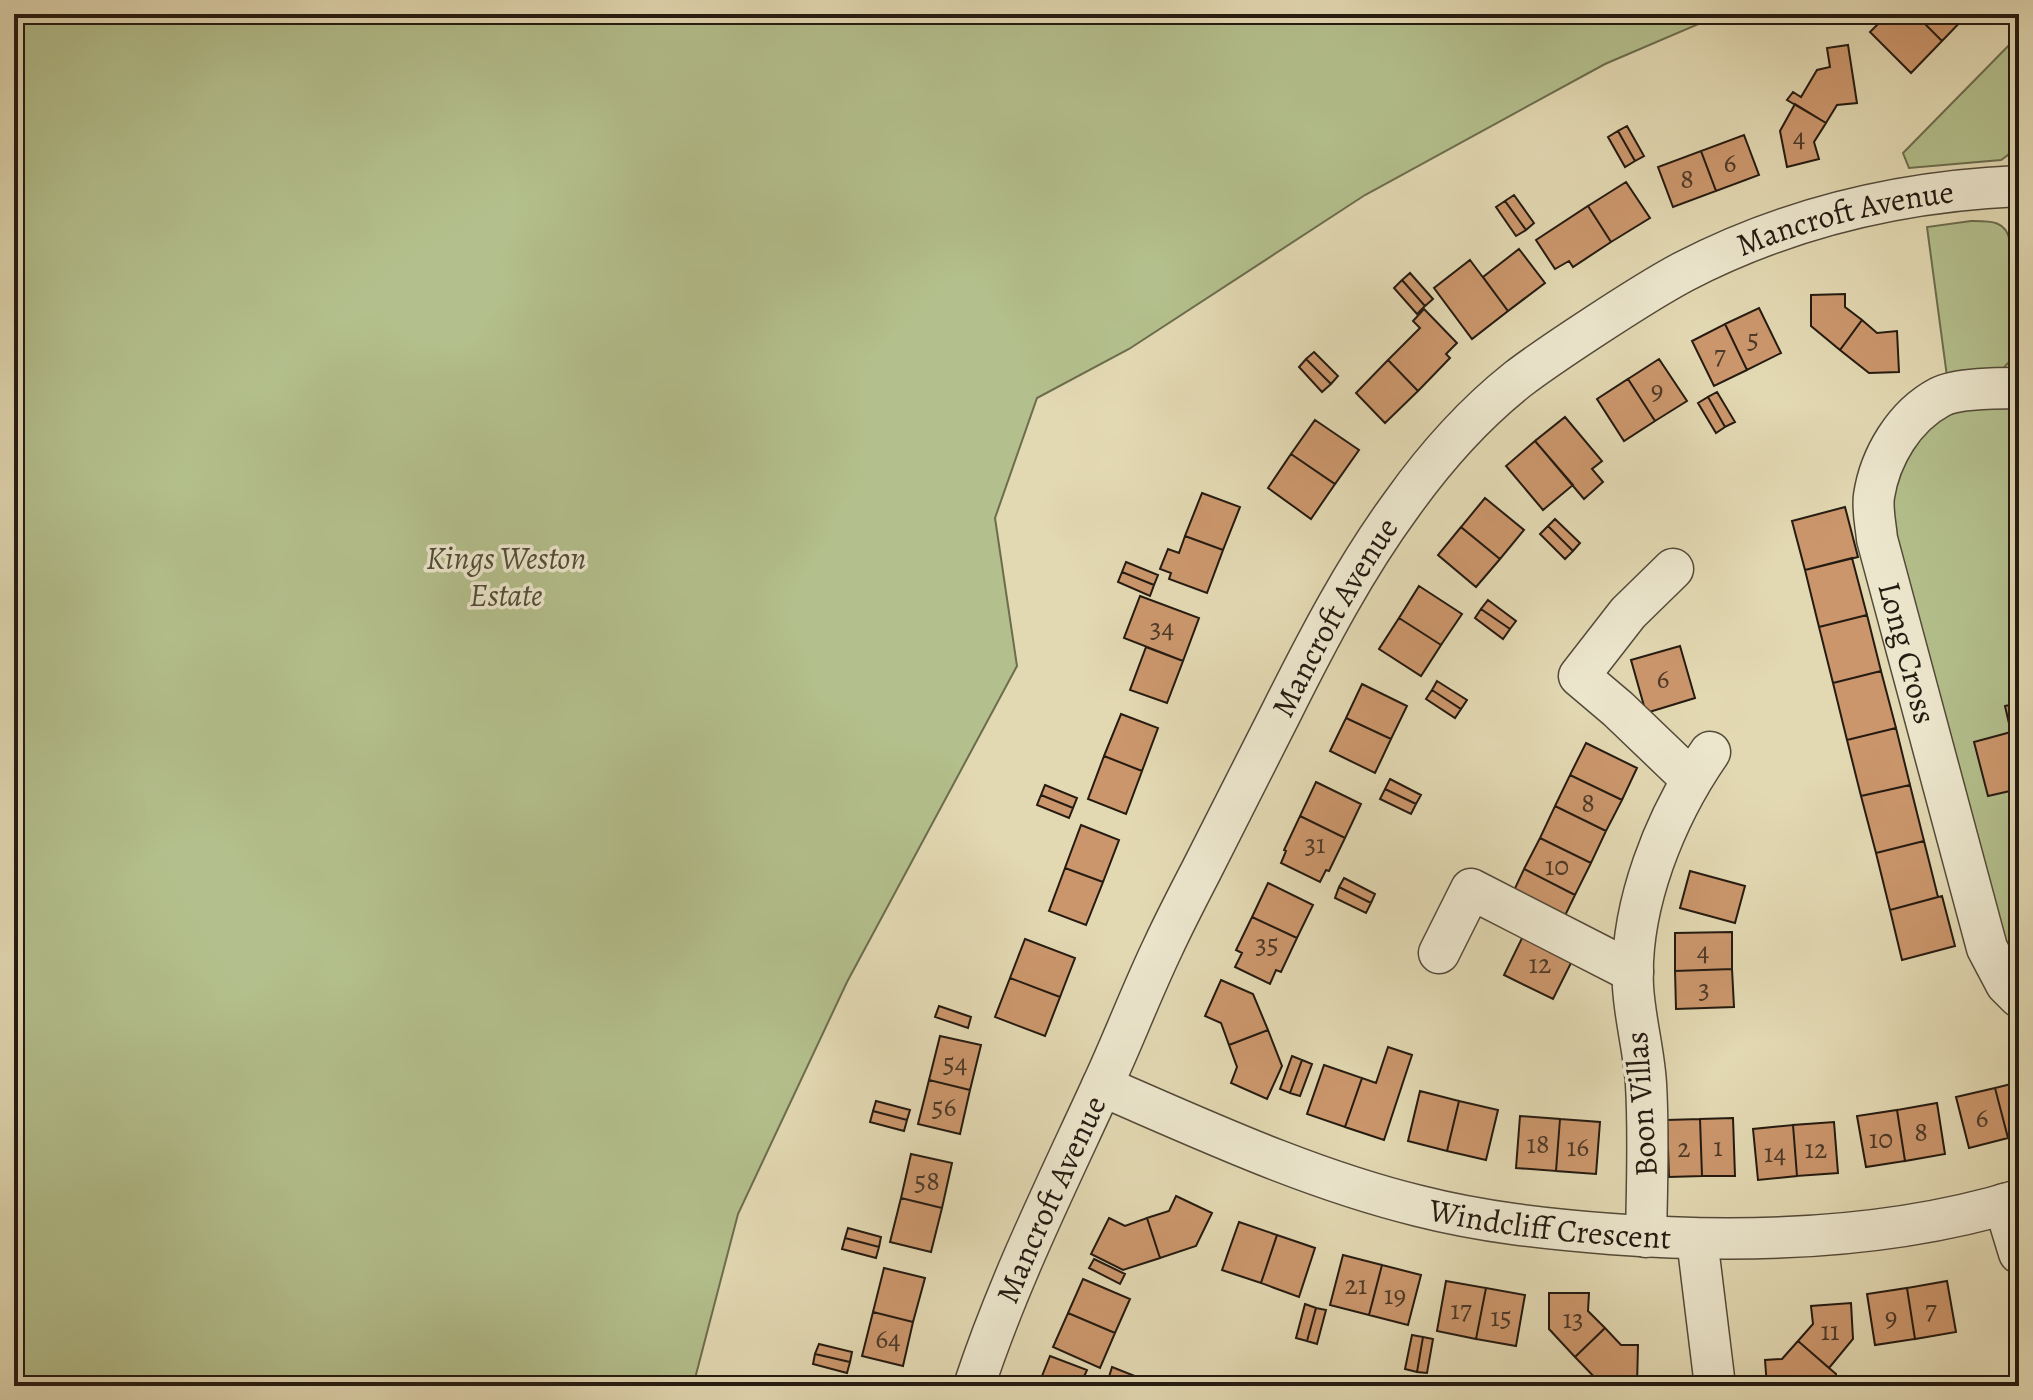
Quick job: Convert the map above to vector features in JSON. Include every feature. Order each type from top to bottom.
[{"type":"street","name":"Mancroft Avenue","points":[[974,1386],[1037,1222],[1102,1086],[1163,946],[1327,624],[1403,502],[1442,454],[1484,409],[1551,355],[1681,273],[1756,238],[1874,203],[1977,188],[2019,186]]},
{"type":"street","name":"Long Cross","points":[[2019,388],[1984,388],[1942,395],[1927,406],[1902,428],[1884,462],[1874,498],[1877,539],[1987,948],[2006,984],[2019,997]]},
{"type":"street","name":"Boon Villas","points":[[1646,1237],[1647,1104],[1633,972],[1637,928],[1656,856],[1701,765],[1618,709],[1579,676],[1628,613],[1673,569]]},
{"type":"street","points":[[1439,953],[1471,889],[1633,972]]},
{"type":"street","name":"Windcliff Crescent","points":[[1102,1086],[1317,1175],[1418,1206],[1547,1230],[1697,1239],[1778,1237],[1881,1229],[2012,1202]]},
{"type":"street","points":[[2012,1202],[2019,1253]]},
{"type":"street","points":[[1697,1239],[1715,1386]]},
{"type":"green space","name":"Kings Weston Estate","points":[[16,14],[1709,14],[1701,23],[1605,64],[1365,195],[1129,349],[1037,398],[995,518],[1017,666],[847,982],[738,1214],[693,1386],[14,1386]]},
{"type":"green space","points":[[2019,35],[2013,147],[2008,155],[2001,160],[1909,168],[1903,153]]},
{"type":"green space","points":[[1971,221],[1996,223],[2008,234],[2014,351],[2010,361],[1998,374],[1948,384],[1927,227]]},
{"type":"green space","points":[[2017,396],[2019,982],[2004,961],[1887,523],[1897,458],[1943,410]]},
{"type":"building","points":[[1888,14],[1915,14],[1942,41],[1911,73],[1870,32]]},
{"type":"building","points":[[1915,14],[1968,14],[1942,41]]},
{"type":"building","points":[[1848,45],[1857,103],[1837,105],[1826,123],[1787,100],[1793,92],[1801,97],[1817,70],[1830,67],[1827,48]]},
{"type":"building","points":[[1795,104],[1826,123],[1814,142],[1819,159],[1787,167],[1780,131]]},
{"type":"building","points":[[1627,126],[1644,156],[1635,161],[1618,131]]},
{"type":"building","points":[[1618,131],[1635,161],[1625,167],[1608,137]]},
{"type":"building","points":[[1744,135],[1759,175],[1716,191],[1701,151]]},
{"type":"building","points":[[1701,151],[1716,191],[1673,207],[1658,167]]},
{"type":"building","points":[[1626,182],[1650,218],[1611,242],[1588,206]]},
{"type":"building","points":[[1514,195],[1534,223],[1526,230],[1505,201]]},
{"type":"building","points":[[1505,201],[1526,230],[1516,236],[1496,207]]},
{"type":"building","points":[[1588,206],[1611,242],[1573,267],[1569,261],[1555,269],[1536,240]]},
{"type":"building","points":[[1519,249],[1545,283],[1508,311],[1483,277]]},
{"type":"building","points":[[1470,260],[1508,311],[1472,339],[1434,288]]},
{"type":"building","points":[[1410,273],[1433,299],[1425,306],[1402,280]]},
{"type":"building","points":[[1402,280],[1425,306],[1417,314],[1394,288]]},
{"type":"building","points":[[1845,294],[1845,307],[1862,320],[1840,350],[1811,326],[1811,295]]},
{"type":"building","points":[[1759,308],[1781,353],[1747,370],[1725,324]]},
{"type":"building","points":[[1424,309],[1457,343],[1446,354],[1450,358],[1418,391],[1388,360],[1420,328],[1413,321]]},
{"type":"building","points":[[1862,320],[1877,333],[1897,331],[1899,372],[1869,373],[1840,350]]},
{"type":"building","points":[[1725,324],[1747,370],[1714,386],[1692,341]]},
{"type":"building","points":[[1314,352],[1338,376],[1331,384],[1306,359]]},
{"type":"building","points":[[1306,359],[1331,384],[1322,392],[1299,367]]},
{"type":"building","points":[[1659,359],[1687,401],[1655,421],[1628,379]]},
{"type":"building","points":[[1388,360],[1418,391],[1385,423],[1356,393]]},
{"type":"building","points":[[1628,379],[1655,421],[1624,441],[1597,399]]},
{"type":"building","points":[[1717,392],[1735,422],[1725,427],[1708,397]]},
{"type":"building","points":[[1708,397],[1725,427],[1716,433],[1698,403]]},
{"type":"building","points":[[1565,417],[1602,461],[1592,469],[1603,482],[1584,499],[1535,441]]},
{"type":"building","points":[[1315,420],[1359,450],[1335,484],[1291,454]]},
{"type":"building","points":[[1535,441],[1573,485],[1543,510],[1506,466]]},
{"type":"building","points":[[1291,454],[1335,484],[1311,519],[1268,488]]},
{"type":"building","points":[[1202,493],[1240,507],[1223,550],[1185,536]]},
{"type":"building","points":[[1485,498],[1524,530],[1500,559],[1461,527]]},
{"type":"building","points":[[1845,507],[1858,557],[1805,570],[1792,521]]},
{"type":"building","points":[[1555,519],[1580,543],[1573,551],[1548,526]]},
{"type":"building","points":[[1548,526],[1573,551],[1565,559],[1540,534]]},
{"type":"building","points":[[1461,527],[1500,559],[1476,587],[1438,555]]},
{"type":"building","points":[[1185,536],[1223,550],[1207,593],[1169,579],[1171,573],[1160,569],[1168,549],[1179,553]]},
{"type":"building","points":[[1852,558],[1867,615],[1819,627],[1805,570]]},
{"type":"building","points":[[1126,562],[1158,575],[1154,585],[1122,572]]},
{"type":"building","points":[[1122,572],[1154,585],[1150,596],[1118,582]]},
{"type":"building","points":[[1419,586],[1462,614],[1441,645],[1399,618]]},
{"type":"building","points":[[1140,596],[1199,618],[1183,661],[1124,638]]},
{"type":"building","points":[[1488,600],[1516,621],[1510,629],[1481,609]]},
{"type":"building","points":[[1481,609],[1510,629],[1503,639],[1475,618]]},
{"type":"building","points":[[1867,615],[1881,671],[1833,683],[1819,627]]},
{"type":"building","points":[[1399,618],[1441,645],[1421,676],[1379,649]]},
{"type":"building","points":[[1680,646],[1695,698],[1646,713],[1631,660]]},
{"type":"building","points":[[1146,647],[1183,661],[1167,703],[1130,690]]},
{"type":"building","points":[[1881,671],[1896,728],[1847,740],[1833,683]]},
{"type":"building","points":[[1437,681],[1467,700],[1461,709],[1432,690]]},
{"type":"building","points":[[1362,684],[1407,706],[1391,739],[1346,718]]},
{"type":"building","points":[[1432,690],[1461,709],[1455,718],[1426,699]]},
{"type":"building","points":[[2019,703],[2019,789],[1988,796],[1974,742],[2011,732],[2005,706]]},
{"type":"building","points":[[1121,714],[1158,728],[1142,771],[1104,756]]},
{"type":"building","points":[[1346,718],[1391,739],[1375,773],[1330,751]]},
{"type":"building","points":[[1896,728],[1910,785],[1861,796],[1847,740]]},
{"type":"building","points":[[1586,743],[1637,768],[1622,800],[1570,775]]},
{"type":"building","points":[[1104,756],[1142,771],[1126,814],[1088,799]]},
{"type":"building","points":[[1570,775],[1622,800],[1606,831],[1555,806]]},
{"type":"building","points":[[1390,779],[1421,795],[1416,804],[1385,789]]},
{"type":"building","points":[[1316,782],[1361,804],[1345,838],[1300,816]]},
{"type":"building","points":[[1045,785],[1077,798],[1073,808],[1041,795]]},
{"type":"building","points":[[1910,785],[1924,841],[1876,853],[1861,796]]},
{"type":"building","points":[[1385,789],[1416,804],[1411,814],[1380,799]]},
{"type":"building","points":[[1041,795],[1073,808],[1069,818],[1037,805]]},
{"type":"building","points":[[1555,806],[1606,831],[1591,863],[1540,838]]},
{"type":"building","points":[[1300,816],[1345,838],[1320,882],[1281,863]]},
{"type":"building","points":[[1081,825],[1119,840],[1103,882],[1065,868]]},
{"type":"building","points":[[1540,838],[1591,863],[1575,895],[1524,869]]},
{"type":"building","points":[[1924,841],[1938,897],[1890,910],[1876,853]]},
{"type":"building","points":[[1065,868],[1103,882],[1086,925],[1049,911]]},
{"type":"building","points":[[1524,869],[1575,895],[1560,926],[1509,901]]},
{"type":"building","points":[[1690,871],[1745,886],[1735,923],[1680,908]]},
{"type":"building","points":[[1344,878],[1375,894],[1371,903],[1339,887]]},
{"type":"building","points":[[1268,883],[1313,905],[1297,938],[1252,917]]},
{"type":"building","points":[[1339,887],[1371,903],[1366,913],[1335,898]]},
{"type":"building","points":[[1942,896],[1955,946],[1902,960],[1890,910]]},
{"type":"building","points":[[1252,917],[1297,938],[1281,972],[1276,970],[1270,984],[1235,967],[1242,953],[1236,950]]},
{"type":"building","points":[[1527,928],[1576,953],[1553,999],[1504,975]]},
{"type":"building","points":[[1732,932],[1732,969],[1675,971],[1675,933]]},
{"type":"building","points":[[1025,939],[1075,958],[1060,997],[1010,978]]},
{"type":"building","points":[[1732,969],[1734,1007],[1676,1009],[1675,971]]},
{"type":"building","points":[[1010,978],[1060,997],[1045,1036],[995,1017]]},
{"type":"building","points":[[1221,980],[1253,994],[1268,1030],[1229,1045],[1221,1023],[1205,1016]]},
{"type":"building","points":[[939,1006],[971,1017],[968,1028],[935,1017]]},
{"type":"building","points":[[1268,1030],[1282,1066],[1267,1099],[1231,1083],[1237,1067],[1229,1045]]},
{"type":"building","points":[[940,1036],[981,1045],[970,1090],[929,1080]]},
{"type":"building","points":[[1388,1047],[1412,1055],[1384,1140],[1345,1127],[1362,1078],[1376,1083]]},
{"type":"building","points":[[1292,1056],[1302,1060],[1290,1093],[1280,1089]]},
{"type":"building","points":[[1302,1060],[1312,1064],[1300,1096],[1290,1093]]},
{"type":"building","points":[[1324,1065],[1362,1078],[1345,1127],[1307,1114]]},
{"type":"building","points":[[929,1080],[970,1090],[960,1134],[918,1124]]},
{"type":"building","points":[[2019,1082],[2019,1135],[2008,1138],[1995,1088]]},
{"type":"building","points":[[1995,1088],[2008,1138],[1969,1148],[1956,1097]]},
{"type":"building","points":[[1420,1091],[1459,1101],[1447,1151],[1408,1141]]},
{"type":"building","points":[[876,1101],[910,1110],[907,1120],[873,1111]]},
{"type":"building","points":[[1459,1101],[1498,1110],[1486,1160],[1447,1151]]},
{"type":"building","points":[[1937,1103],[1945,1154],[1905,1161],[1897,1110]]},
{"type":"building","points":[[1897,1110],[1905,1161],[1866,1167],[1857,1116]]},
{"type":"building","points":[[873,1111],[907,1120],[904,1131],[870,1122]]},
{"type":"building","points":[[1520,1116],[1560,1119],[1556,1171],[1516,1168]]},
{"type":"building","points":[[1733,1118],[1735,1176],[1702,1176],[1700,1119]]},
{"type":"building","points":[[1560,1119],[1600,1122],[1596,1174],[1556,1171]]},
{"type":"building","points":[[1700,1119],[1702,1176],[1669,1177],[1667,1120]]},
{"type":"building","points":[[1834,1122],[1838,1173],[1797,1176],[1793,1125]]},
{"type":"building","points":[[1793,1125],[1797,1176],[1758,1180],[1753,1129]]},
{"type":"building","points":[[911,1154],[952,1163],[942,1208],[901,1198]]},
{"type":"building","points":[[1176,1196],[1212,1213],[1196,1246],[1160,1258],[1147,1218],[1169,1211]]},
{"type":"building","points":[[901,1198],[942,1208],[931,1252],[890,1242]]},
{"type":"building","points":[[1109,1218],[1125,1226],[1147,1218],[1160,1258],[1123,1270],[1091,1254]]},
{"type":"building","points":[[1239,1222],[1277,1235],[1261,1283],[1222,1270]]},
{"type":"building","points":[[848,1228],[881,1237],[879,1247],[845,1238]]},
{"type":"building","points":[[1277,1235],[1315,1248],[1299,1297],[1261,1283]]},
{"type":"building","points":[[845,1238],[879,1247],[876,1258],[842,1249]]},
{"type":"building","points":[[1343,1255],[1382,1265],[1369,1315],[1330,1305]]},
{"type":"building","points":[[1094,1259],[1125,1274],[1120,1284],[1089,1268]]},
{"type":"building","points":[[1382,1265],[1421,1275],[1408,1325],[1369,1315]]},
{"type":"building","points":[[884,1268],[925,1278],[913,1322],[873,1312]]},
{"type":"building","points":[[1083,1279],[1130,1299],[1115,1333],[1068,1313]]},
{"type":"building","points":[[1446,1281],[1486,1288],[1476,1339],[1437,1331]]},
{"type":"building","points":[[1947,1281],[1956,1332],[1915,1339],[1907,1288]]},
{"type":"building","points":[[1486,1288],[1525,1295],[1516,1346],[1476,1339]]},
{"type":"building","points":[[1907,1288],[1915,1339],[1875,1345],[1867,1294]]},
{"type":"building","points":[[1549,1293],[1589,1293],[1588,1311],[1605,1328],[1575,1357],[1549,1329]]},
{"type":"building","points":[[1851,1303],[1853,1339],[1829,1368],[1798,1341],[1813,1324],[1811,1306]]},
{"type":"building","points":[[1305,1304],[1316,1308],[1307,1341],[1296,1338]]},
{"type":"building","points":[[1316,1308],[1326,1310],[1317,1344],[1307,1341]]},
{"type":"building","points":[[873,1312],[913,1322],[903,1366],[862,1356]]},
{"type":"building","points":[[1068,1313],[1115,1333],[1100,1368],[1053,1347]]},
{"type":"building","points":[[1605,1328],[1621,1345],[1638,1345],[1637,1385],[1601,1384],[1575,1357]]},
{"type":"building","points":[[1412,1335],[1423,1337],[1417,1372],[1405,1369]]},
{"type":"building","points":[[1423,1337],[1433,1339],[1427,1373],[1417,1372]]},
{"type":"building","points":[[1798,1341],[1836,1374],[1833,1386],[1767,1386],[1765,1360],[1782,1359]]},
{"type":"building","points":[[819,1344],[852,1352],[850,1362],[815,1354]]},
{"type":"building","points":[[815,1354],[850,1362],[847,1373],[813,1364]]},
{"type":"building","points":[[1050,1356],[1087,1370],[1080,1386],[1038,1386]]},
{"type":"building","points":[[1112,1367],[1145,1380],[1143,1386],[1132,1386],[1109,1377]]},
{"type":"building","points":[[1109,1377],[1132,1386],[1105,1386]]}]
